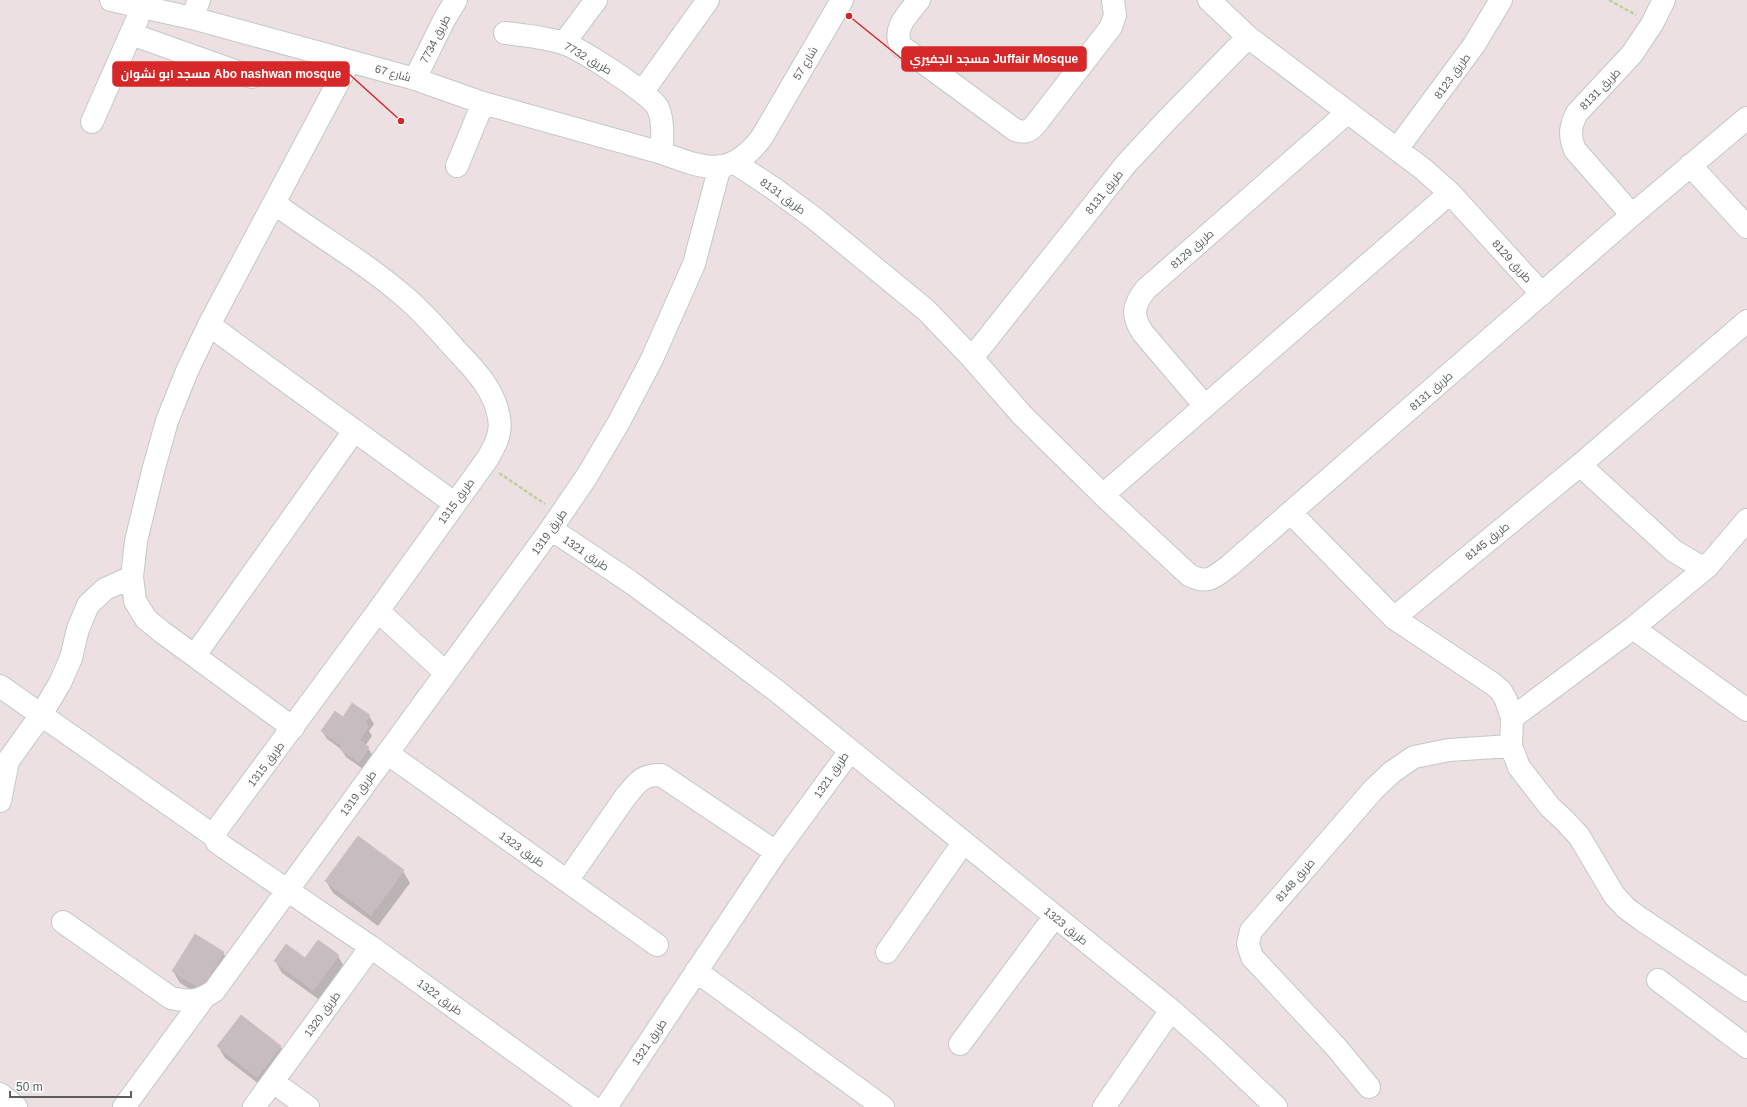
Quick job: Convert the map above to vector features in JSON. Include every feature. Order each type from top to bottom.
[{"type":"street","name":"شارع 67","points":[[112,0],[143,8],[195,9],[349,62],[414,79],[483,103],[667,155],[687,159],[702,160],[729,155],[757,136],[768,125]]},
{"type":"street","name":"طريق 7734","points":[[414,79],[444,20],[456,0]]},
{"type":"street","points":[[564,43],[596,0]]},
{"type":"street","points":[[643,91],[708,0]]},
{"type":"street","name":"شارع 57","points":[[768,125],[842,0]]},
{"type":"street","points":[[919,0],[900,24],[897,31],[901,46],[1015,130],[1021,132],[1026,132],[1036,125],[1111,27],[1115,15],[1113,0]]},
{"type":"street","name":"طريق 8129","points":[[1209,0],[1248,37],[1423,169],[1450,193],[1542,294]]},
{"type":"street","name":"طريق 8123","points":[[1397,149],[1465,57],[1502,0]]},
{"type":"street","name":"طريق 8131","points":[[1632,215],[1575,150],[1571,140],[1570,131],[1572,121],[1577,113],[1632,54],[1652,24],[1664,0]]},
{"type":"street","points":[[92,122],[143,8]]},
{"type":"street","name":"طريق 7732","points":[[506,32],[550,39],[564,43],[643,91],[657,106],[661,116],[667,155]]},
{"type":"street","points":[[131,34],[252,76]]},
{"type":"street","name":"طريق 8131","points":[[972,358],[1126,164],[1166,120],[1248,37]]},
{"type":"street","points":[[293,728],[146,619],[135,601],[132,577],[136,541],[153,471],[167,421],[187,371],[209,325],[349,62]]},
{"type":"street","points":[[457,166],[483,103]]},
{"type":"street","name":"طريق 8129","points":[[1205,406],[1143,333],[1136,322],[1135,310],[1138,298],[1146,289],[1348,112]]},
{"type":"street","name":"طريق 8131","points":[[728,164],[774,188],[814,218],[926,310],[972,358],[1017,410],[1103,495],[1189,574],[1204,581],[1213,578],[1230,566],[1632,215],[1747,118]]},
{"type":"street","points":[[728,164],[755,147],[768,125]]},
{"type":"street","name":"شارع 67","points":[[667,155],[696,166],[728,164]]},
{"type":"street","name":"طريق 1319","points":[[124,1107],[202,999],[214,991],[224,979],[286,891],[556,522],[587,476],[619,422],[652,359],[694,264],[728,164]]},
{"type":"street","points":[[1690,165],[1747,227]]},
{"type":"street","points":[[1103,495],[1450,193]]},
{"type":"street","name":"طريق 1315","points":[[214,836],[218,828],[293,728],[484,463],[498,439],[499,418],[493,398],[484,381],[407,298],[361,263],[274,203]]},
{"type":"street","name":"طريق 8145","points":[[1394,618],[1580,464],[1747,321]]},
{"type":"street","points":[[209,325],[454,503]]},
{"type":"street","points":[[195,656],[354,431]]},
{"type":"street","points":[[1580,464],[1674,551],[1696,564],[1707,567]]},
{"type":"street","points":[[1291,513],[1394,618],[1493,684],[1501,691],[1506,700],[1512,718],[1511,746],[1519,767],[1550,807],[1579,836],[1614,894],[1626,908],[1641,919],[1744,983]]},
{"type":"street","points":[[1512,718],[1633,628],[1707,567],[1747,520]]},
{"type":"street","name":"طريق 1321","points":[[556,522],[629,581],[778,692],[850,751],[776,852],[606,1107]]},
{"type":"street","points":[[0,801],[4,762],[41,715],[60,683],[71,658],[78,630],[88,605],[105,589],[132,577]]},
{"type":"street","points":[[378,611],[446,673]]},
{"type":"street","points":[[1633,628],[1747,710]]},
{"type":"street","name":"طريق 1322","points":[[0,686],[214,836],[217,842],[286,891],[371,947],[592,1107]]},
{"type":"street","name":"طريق 8148","points":[[1369,1087],[1336,1047],[1252,957],[1248,944],[1251,931],[1373,790],[1392,772],[1414,757],[1449,750],[1511,746]]},
{"type":"street","name":"طريق 1323","points":[[850,751],[1170,1010],[1214,1048],[1276,1107]]},
{"type":"street","name":"طريق 1323","points":[[387,753],[657,945]]},
{"type":"street","points":[[567,881],[626,796],[637,783],[648,775],[661,775],[776,852]]},
{"type":"street","points":[[887,952],[963,843]]},
{"type":"street","points":[[960,1044],[1055,916]]},
{"type":"street","points":[[63,922],[171,998],[186,1001],[202,999]]},
{"type":"street","name":"طريق 1320","points":[[254,1107],[371,947]]},
{"type":"street","points":[[696,971],[883,1107]]},
{"type":"street","points":[[1658,980],[1747,1048]]},
{"type":"street","points":[[1104,1107],[1170,1010]]},
{"type":"street","points":[[273,1082],[308,1107]]},
{"type":"street","points":[[0,1094],[16,1107]]},
{"type":"path","points":[[1609,0],[1652,24]]},
{"type":"path","points":[[484,463],[556,522]]},
{"type":"building","points":[[352,703],[370,715],[365,722],[368,727],[359,740],[369,747],[359,762],[340,749],[342,746],[321,731],[335,711],[343,717]]},
{"type":"building","points":[[358,836],[404,870],[371,915],[325,881]]},
{"type":"building","points":[[195,934],[224,952],[205,982],[197,986],[172,971]]},
{"type":"building","points":[[318,940],[339,955],[313,990],[274,961],[286,944],[305,958]]},
{"type":"building","points":[[241,1015],[281,1046],[257,1077],[217,1046]]},
{"type":"place","name":"مسجد الجفيري Juffair Mosque","points":[[849,16]]},
{"type":"place","name":"مسجد ابو نشوان Abo nashwan mosque","points":[[401,121]]}]
